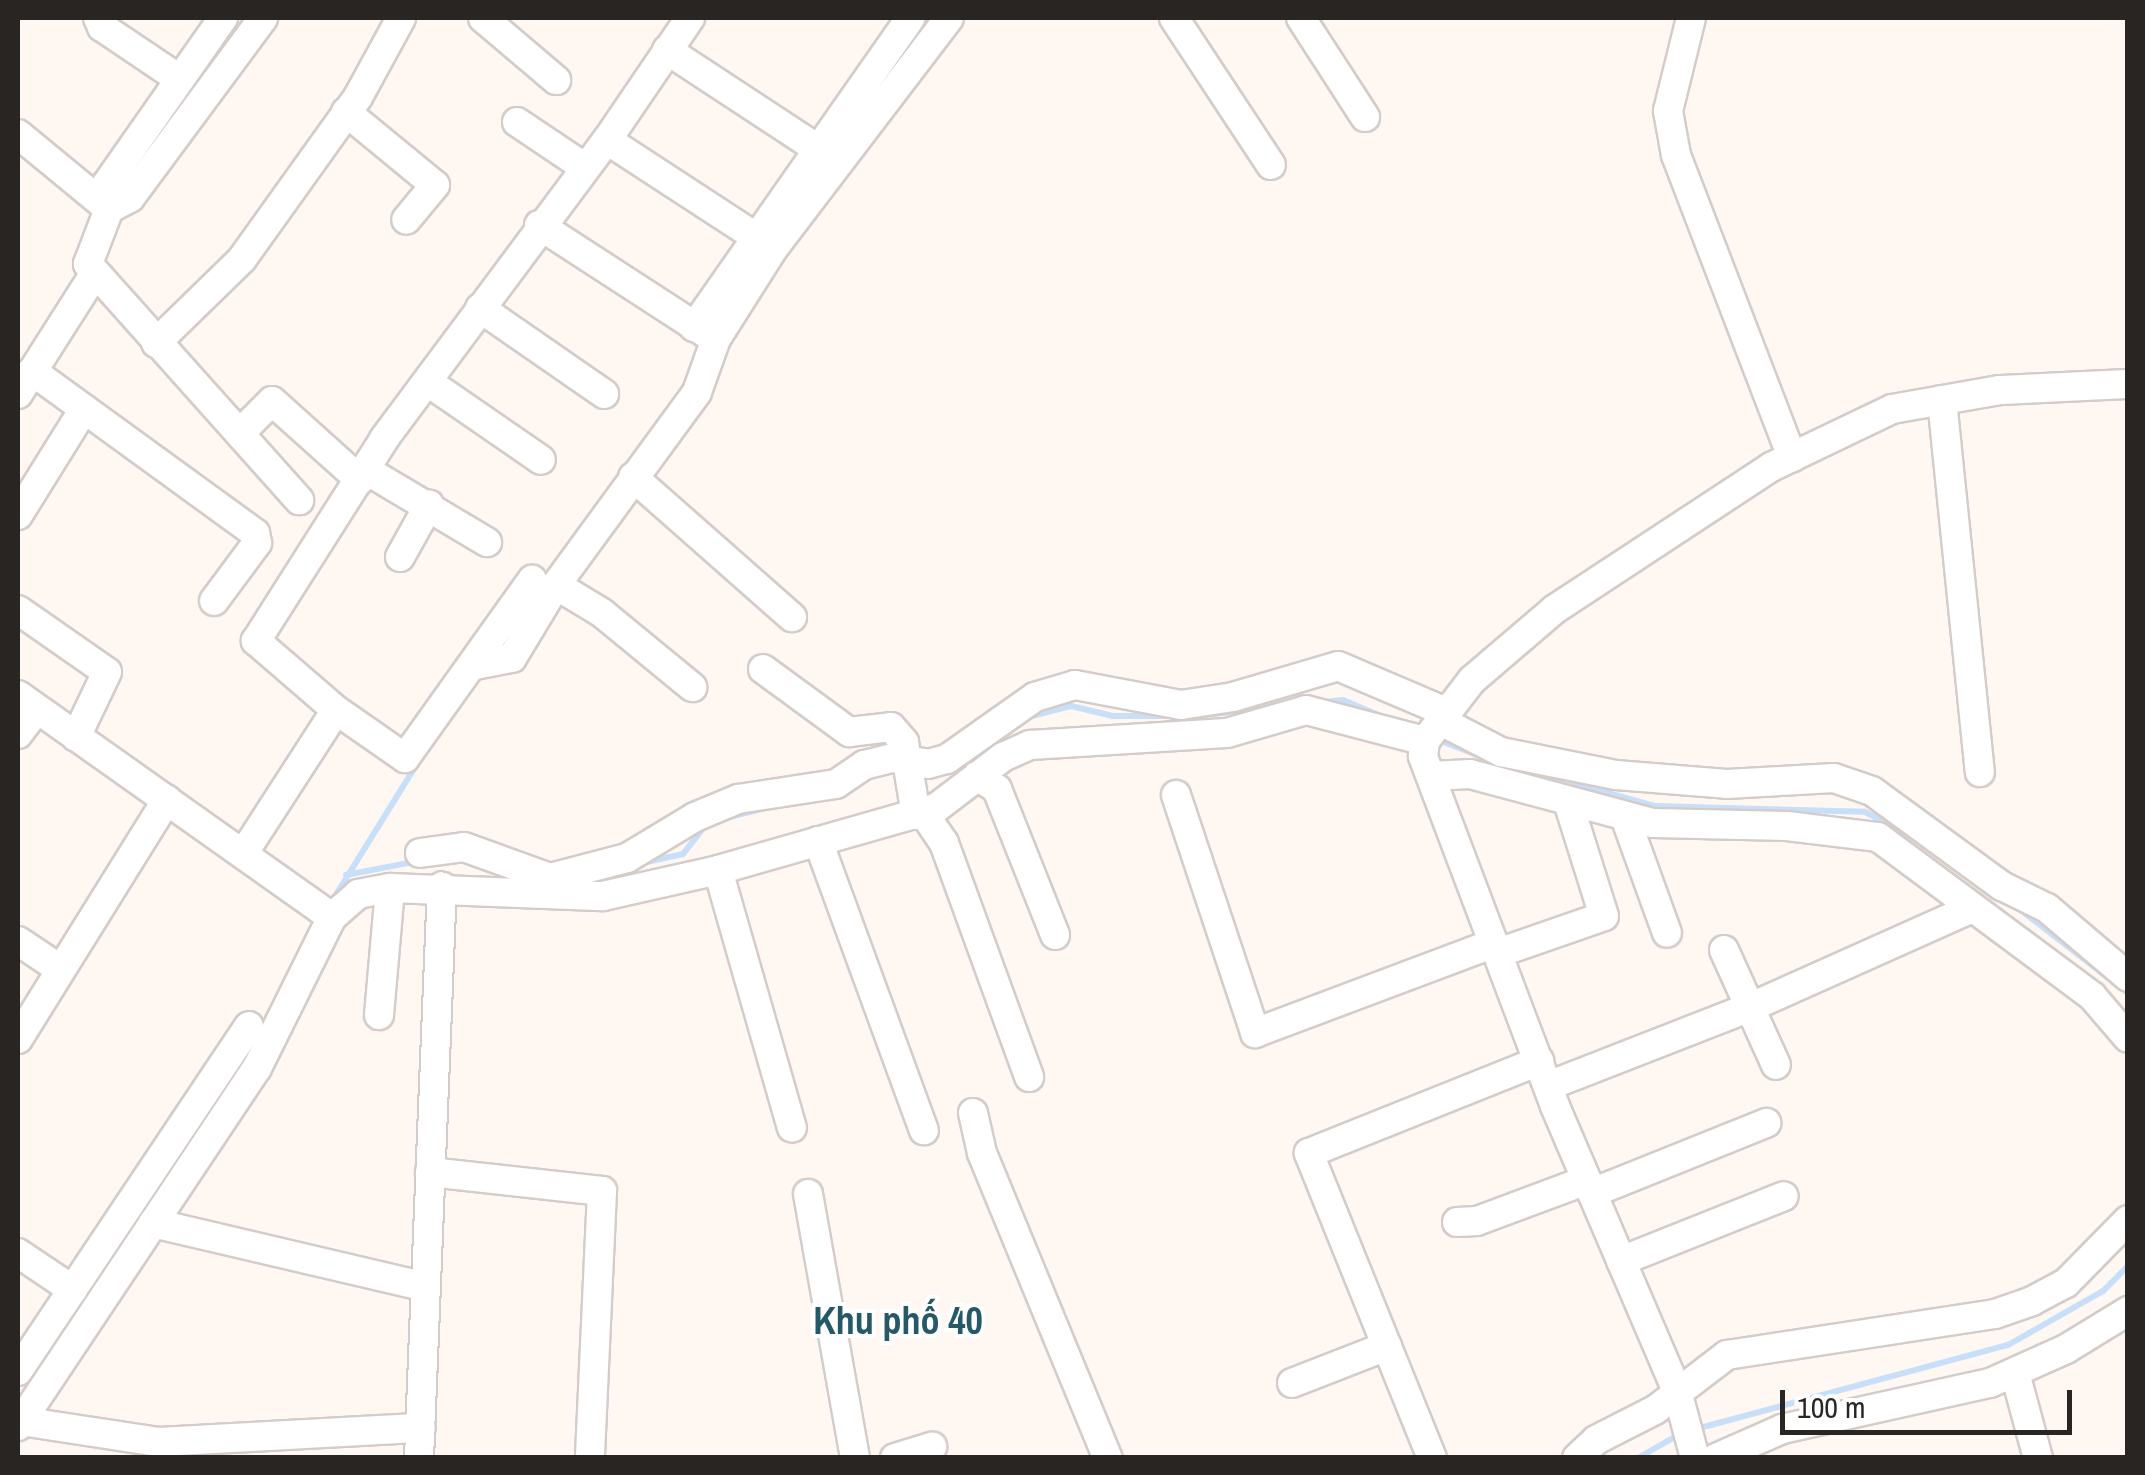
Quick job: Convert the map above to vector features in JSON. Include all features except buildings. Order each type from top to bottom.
[{"type":"street","points":[[98,18],[102,27],[178,78]]},
{"type":"street","points":[[223,18],[106,185],[110,209],[88,264],[299,500]]},
{"type":"street","points":[[110,209],[130,198],[263,18]]},
{"type":"street","points":[[156,343],[242,259],[346,112],[402,18]]},
{"type":"street","points":[[483,18],[556,80]]},
{"type":"street","points":[[690,18],[607,140],[539,226],[363,475],[256,641],[336,710],[406,758],[485,665],[512,658],[544,582],[698,392],[706,333],[754,236],[948,18]]},
{"type":"street","points":[[706,333],[828,156],[910,18]]},
{"type":"street","points":[[1174,18],[1272,165]]},
{"type":"street","points":[[1301,18],[1365,117]]},
{"type":"street","points":[[1691,18],[1668,111],[1676,155],[1792,457]]},
{"type":"street","points":[[667,50],[828,156]]},
{"type":"street","points":[[346,112],[434,185],[406,220]]},
{"type":"street","points":[[517,122],[584,167]]},
{"type":"street","points":[[18,134],[110,209]]},
{"type":"street","points":[[607,140],[754,236]]},
{"type":"street","points":[[539,226],[706,333]]},
{"type":"street","points":[[94,272],[25,383],[84,409],[255,532],[257,543],[214,601]]},
{"type":"street","points":[[480,308],[604,394]]},
{"type":"street","points":[[428,382],[541,460]]},
{"type":"street","points":[[1695,1457],[1679,1396],[1543,1074],[1431,776],[1436,725],[1472,680],[1556,609],[1792,457],[1892,408],[2000,390],[2128,384]]},
{"type":"street","points":[[1942,400],[1980,772]]},
{"type":"street","points":[[240,433],[272,401],[363,475],[429,505],[487,542]]},
{"type":"street","points":[[18,515],[84,409]]},
{"type":"street","points":[[632,477],[792,617]]},
{"type":"street","points":[[400,557],[429,505]]},
{"type":"street","points":[[544,582],[602,613],[692,687]]},
{"type":"street","points":[[18,610],[106,672],[76,737]]},
{"type":"street","points":[[420,853],[464,847],[550,878],[627,858],[695,816],[738,799],[802,793],[836,784],[864,765],[928,764],[948,759],[1035,697],[1075,686],[1180,705],[1233,697],[1338,666],[1436,725],[1501,752],[1616,775],[1727,784],[1834,778],[1872,791],[2002,886],[2047,908],[2128,978]]},
{"type":"street","points":[[763,669],[849,732],[891,728],[904,742],[917,809],[944,843],[1028,1077]]},
{"type":"street","points":[[18,734],[27,702],[325,911]]},
{"type":"street","points":[[242,854],[336,710]]},
{"type":"street","points":[[325,911],[358,894],[390,888],[442,886],[603,896],[718,870],[917,809],[1030,745],[1228,733],[1306,710],[1436,725]]},
{"type":"street","points":[[1431,776],[1470,774],[1569,805],[1625,817],[1878,837],[2092,996],[2128,1038]]},
{"type":"street","points":[[977,776],[997,788],[1056,935]]},
{"type":"street","points":[[1176,795],[1255,1032],[1496,948],[1604,916],[1569,805]]},
{"type":"street","points":[[18,1038],[168,800]]},
{"type":"street","points":[[1625,817],[1667,934]]},
{"type":"street","points":[[818,841],[924,1130]]},
{"type":"street","points":[[718,870],[792,1128]]},
{"type":"street","points":[[419,1458],[442,886]]},
{"type":"street","points":[[380,1015],[390,888]]},
{"type":"street","points":[[1432,1458],[1309,1153],[1751,1007],[1972,908]]},
{"type":"street","points":[[18,1370],[73,1290],[139,1224],[257,1068],[318,956],[325,911]]},
{"type":"street","points":[[18,940],[60,968]]},
{"type":"street","points":[[1724,950],[1776,1065]]},
{"type":"street","points":[[248,1026],[139,1224],[19,1423],[159,1442],[421,1428]]},
{"type":"street","points":[[973,1113],[982,1153],[1108,1458]]},
{"type":"street","points":[[1457,1222],[1477,1221],[1590,1186],[1766,1123]]},
{"type":"street","points":[[430,1172],[602,1191],[590,1458]]},
{"type":"street","points":[[808,1194],[855,1458]]},
{"type":"street","points":[[1621,1260],[1784,1196]]},
{"type":"street","points":[[1576,1458],[1679,1396],[1727,1355],[1762,1345],[1995,1314],[2032,1300],[2066,1283],[2128,1220]]},
{"type":"street","points":[[139,1224],[426,1287]]},
{"type":"street","points":[[18,1253],[73,1290]]},
{"type":"street","points":[[1734,1453],[2015,1373],[2128,1311]]},
{"type":"street","points":[[1292,1383],[1388,1346]]},
{"type":"street","points":[[2015,1373],[2038,1458]]},
{"type":"street","points":[[895,1458],[932,1447]]},
{"type":"waterway","points":[[690,373],[703,338]]},
{"type":"waterway","points":[[1324,702],[1343,700],[1383,717]]},
{"type":"waterway","points":[[1028,717],[1071,706],[1113,716],[1172,716]]},
{"type":"waterway","points":[[1195,716],[1267,708]]},
{"type":"waterway","points":[[1436,739],[1485,758]]},
{"type":"waterway","points":[[332,901],[420,759]]},
{"type":"waterway","points":[[1536,773],[1655,806],[1865,812],[1908,834]]},
{"type":"waterway","points":[[725,818],[766,808]]},
{"type":"waterway","points":[[642,863],[683,854],[705,826]]},
{"type":"waterway","points":[[346,875],[418,861]]},
{"type":"waterway","points":[[2018,908],[2128,993]]},
{"type":"waterway","points":[[1696,1429],[2008,1345],[2103,1291],[2128,1266]]},
{"type":"waterway","points":[[1638,1458],[1680,1434]]},
{"type":"district","name":"Khu phố 40","points":[[898,1321]]}]
